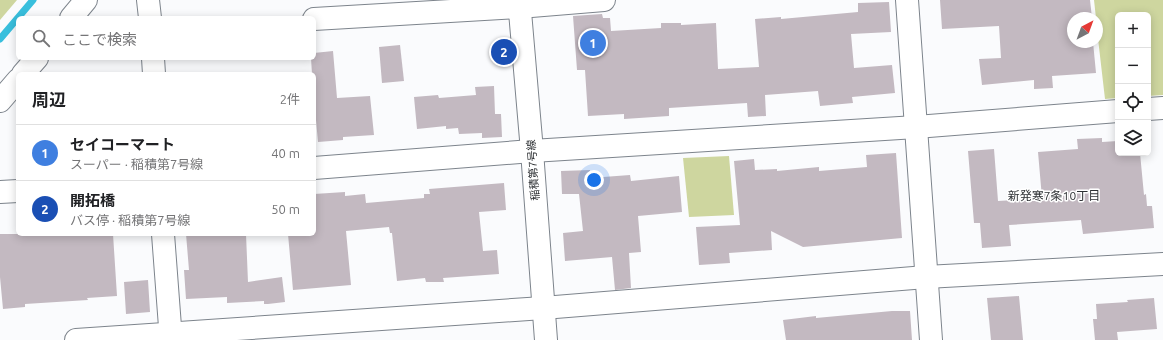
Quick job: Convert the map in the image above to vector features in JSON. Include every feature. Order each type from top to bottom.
[{"type":"street","points":[[73,16],[86,0]]},
{"type":"street","points":[[148,0],[150,16]]},
{"type":"street","points":[[316,19],[519,3],[604,0]]},
{"type":"street","points":[[907,0],[931,340]]},
{"type":"street","name":"稲積第7号線","points":[[519,3],[546,340]]},
{"type":"street","points":[[25,72],[35,60]]},
{"type":"street","points":[[153,60],[154,72]]},
{"type":"street","points":[[0,101],[16,82]]},
{"type":"street","points":[[1151,109],[1163,108]]},
{"type":"street","points":[[316,168],[532,151],[916,127],[1115,111]]},
{"type":"street","points":[[0,192],[16,191]]},
{"type":"street","points":[[163,236],[171,337]]},
{"type":"street","points":[[76,340],[171,337],[926,277],[1163,264]]},
{"type":"green space","points":[[0,0],[17,0],[0,20]]},
{"type":"green space","points":[[1094,0],[1163,0],[1163,95],[1151,96],[1151,12],[1115,12],[1115,98],[1105,99],[1099,48],[1103,48],[1103,12],[1095,12]]},
{"type":"green space","points":[[729,156],[734,215],[689,217],[683,158]]},
{"type":"building","points":[[940,0],[1090,0],[1091,12],[1067,12],[1067,48],[1094,48],[1096,73],[1052,76],[1053,88],[1034,89],[1034,80],[982,85],[979,59],[1001,58],[999,26],[942,29]]},
{"type":"building","points":[[889,2],[891,32],[851,34],[854,68],[892,65],[895,93],[852,97],[853,103],[820,106],[818,91],[765,95],[766,116],[748,117],[747,103],[669,108],[669,116],[624,119],[624,114],[588,116],[585,70],[577,70],[573,16],[602,14],[603,18],[610,18],[611,31],[661,28],[661,23],[681,23],[681,25],[716,23],[718,69],[759,67],[755,19],[781,17],[781,19],[858,12],[858,3]]},
{"type":"building","points":[[400,45],[404,81],[382,83],[379,47]]},
{"type":"building","points":[[333,51],[337,98],[370,96],[374,135],[343,137],[343,140],[318,142],[316,120],[316,72],[312,72],[311,60],[316,60],[316,53]]},
{"type":"building","points":[[494,86],[495,114],[501,114],[502,137],[482,138],[482,133],[459,134],[458,128],[446,129],[446,126],[417,129],[414,97],[438,95],[439,98],[476,95],[475,87]]},
{"type":"building","points":[[1102,138],[1102,142],[1115,141],[1115,156],[1140,156],[1144,195],[1146,194],[1147,206],[1152,206],[1154,228],[1083,234],[1081,220],[1009,225],[1011,246],[982,248],[980,223],[974,223],[968,151],[994,149],[998,201],[1042,198],[1038,152],[1078,149],[1077,139]]},
{"type":"building","points":[[896,153],[902,238],[803,247],[771,231],[772,250],[729,253],[730,263],[699,265],[696,227],[740,225],[734,161],[754,159],[755,170],[777,169],[777,171],[819,167],[819,171],[867,167],[866,155]]},
{"type":"building","points":[[590,170],[590,178],[630,175],[631,181],[679,176],[682,212],[638,216],[641,252],[629,253],[631,288],[615,290],[612,257],[565,261],[563,233],[583,231],[579,194],[562,194],[561,171]]},
{"type":"building","points":[[504,183],[506,210],[479,212],[483,251],[497,250],[499,274],[443,278],[444,282],[426,282],[425,278],[397,281],[392,233],[390,233],[389,227],[346,231],[351,285],[293,290],[288,236],[316,236],[316,194],[345,192],[345,196],[365,194],[366,203],[424,198],[424,194],[430,194],[429,189]]},
{"type":"building","points":[[0,234],[16,234],[16,236],[113,236],[117,296],[87,298],[88,300],[25,304],[25,307],[3,309],[0,277]]},
{"type":"building","points":[[186,236],[246,236],[248,282],[282,277],[285,302],[268,304],[264,304],[264,301],[227,303],[227,297],[186,299],[184,270],[189,270]]},
{"type":"building","points":[[148,280],[150,312],[126,314],[124,282]]},
{"type":"building","points":[[1019,296],[1023,340],[991,340],[987,298]]},
{"type":"building","points":[[1154,298],[1157,329],[1117,332],[1118,340],[1095,340],[1093,319],[1097,319],[1096,304],[1128,302],[1127,300]]},
{"type":"building","points":[[892,311],[910,311],[912,340],[786,340],[783,320],[816,316],[816,318]]},
{"type":"waterway","points":[[19,16],[33,0]]},
{"type":"waterway","points":[[0,39],[16,20]]},
{"type":"place","name":"セイコーマート","points":[[593,43]]},
{"type":"place","name":"開拓橋","points":[[504,52]]},
{"type":"district","name":"新発寒7条10丁目","points":[[1054,195]]}]
